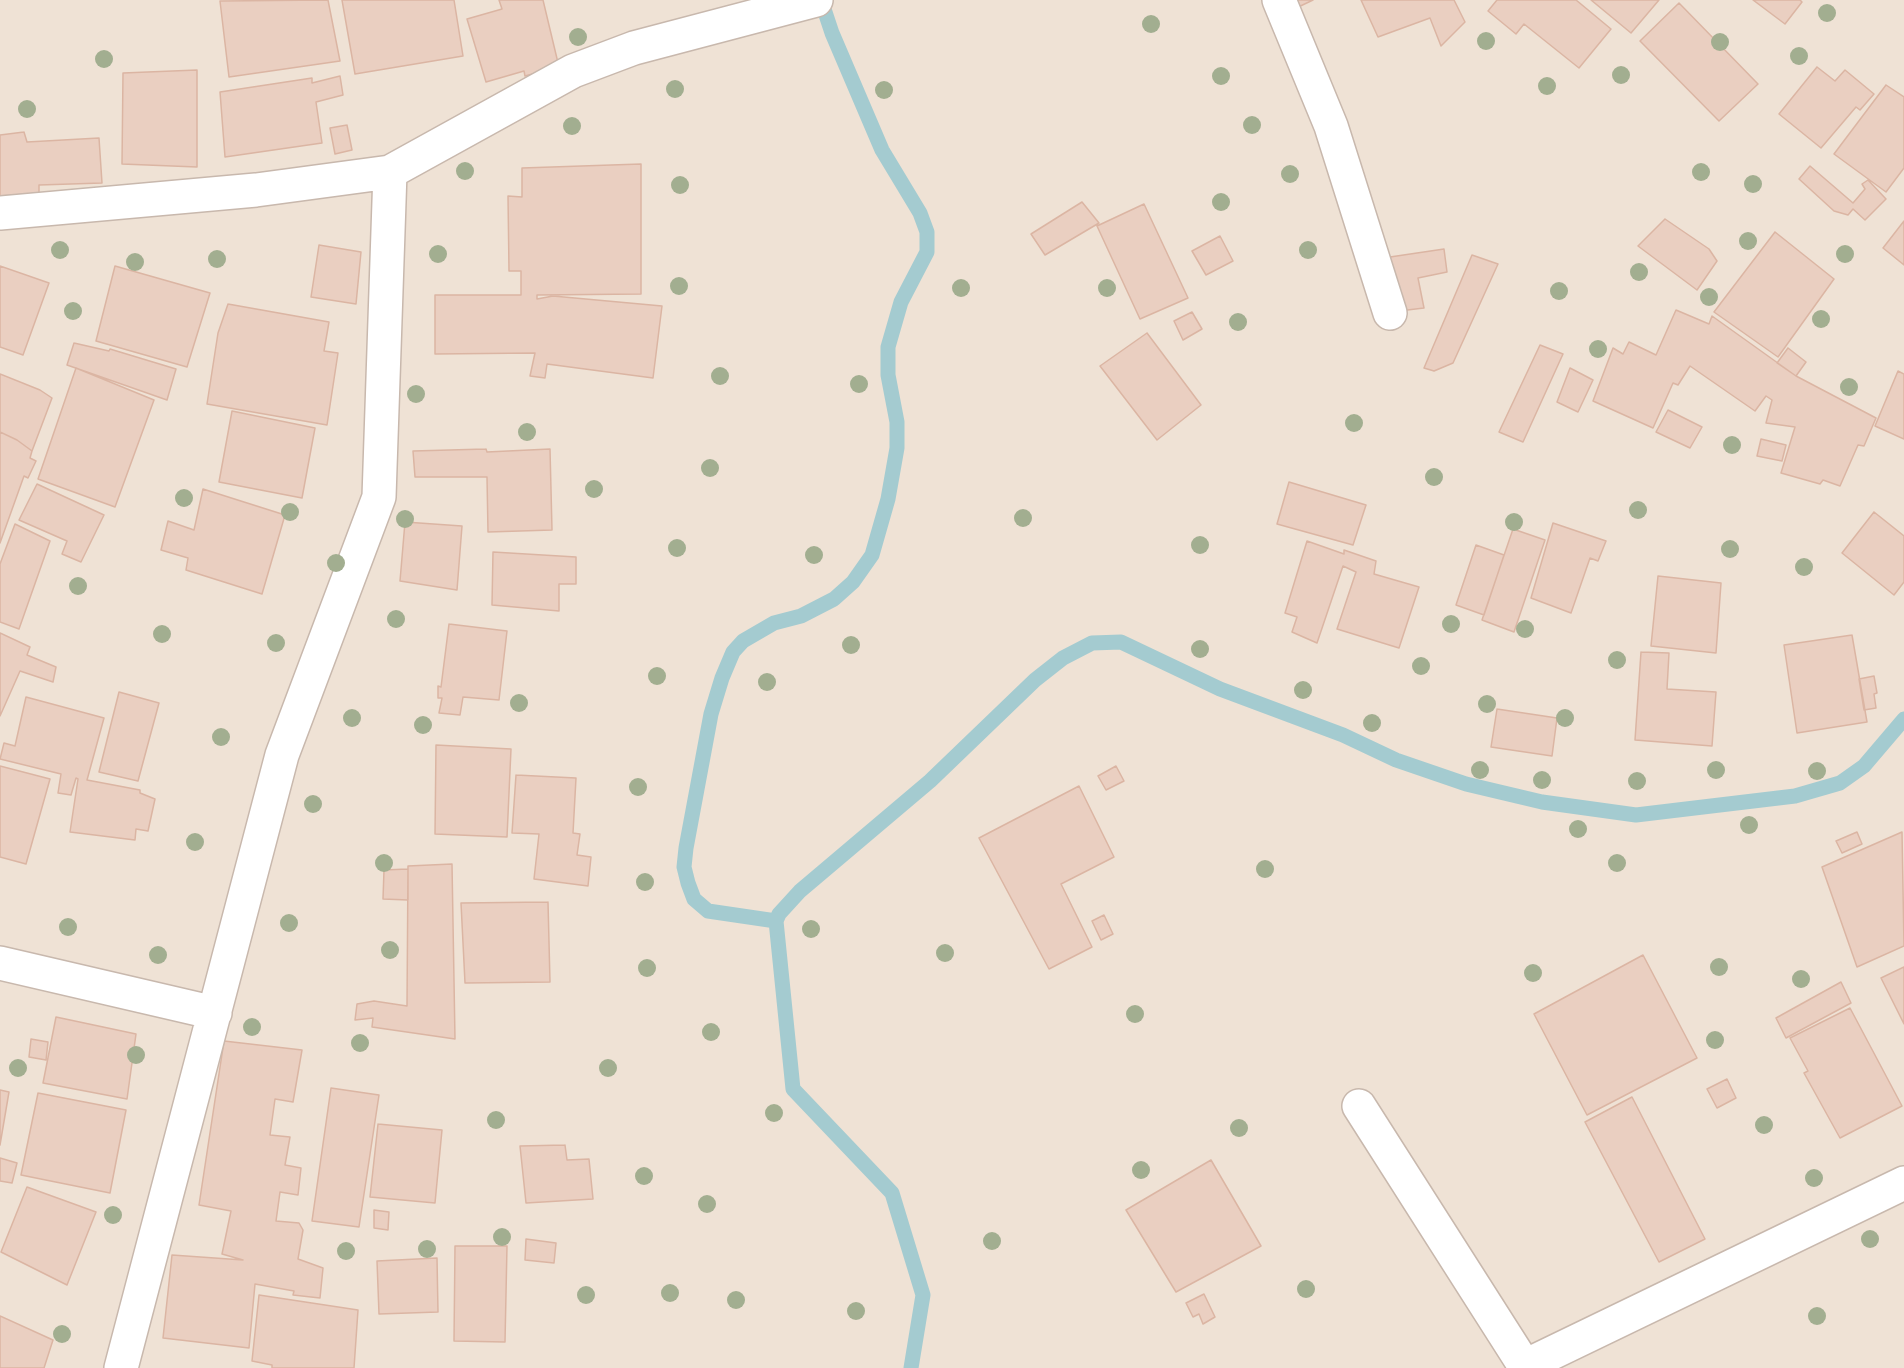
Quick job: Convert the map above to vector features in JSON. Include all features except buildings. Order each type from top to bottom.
[{"type":"street","points":[[0,213],[256,190],[390,172],[573,70],[634,48],[816,0]]},
{"type":"street","points":[[1279,0],[1331,126],[1390,313]]},
{"type":"street","points":[[121,1368],[282,756],[379,497],[390,172]]},
{"type":"street","points":[[0,963],[215,1013]]},
{"type":"street","points":[[1359,1106],[1525,1367],[1904,1183]]},
{"type":"shaded area","points":[[0,0],[1904,0],[1904,1368],[0,1368]]},
{"type":"waterway","points":[[776,921],[708,911],[694,899],[688,883],[684,867],[686,848],[711,714],[733,652],[743,641],[774,623],[801,616],[834,599],[853,582],[872,555],[888,499],[897,448],[897,422],[888,375],[888,347],[901,302],[927,252],[927,232],[920,213],[882,150],[832,33],[821,0]]},
{"type":"waterway","points":[[911,1368],[923,1295],[892,1193],[793,1089],[776,921],[779,914],[800,891],[930,781],[1035,680],[1063,658],[1092,643],[1121,642],[1220,689],[1343,735],[1396,760],[1466,784],[1542,802],[1636,815],[1795,796],[1840,783],[1864,766],[1904,719]]}]
